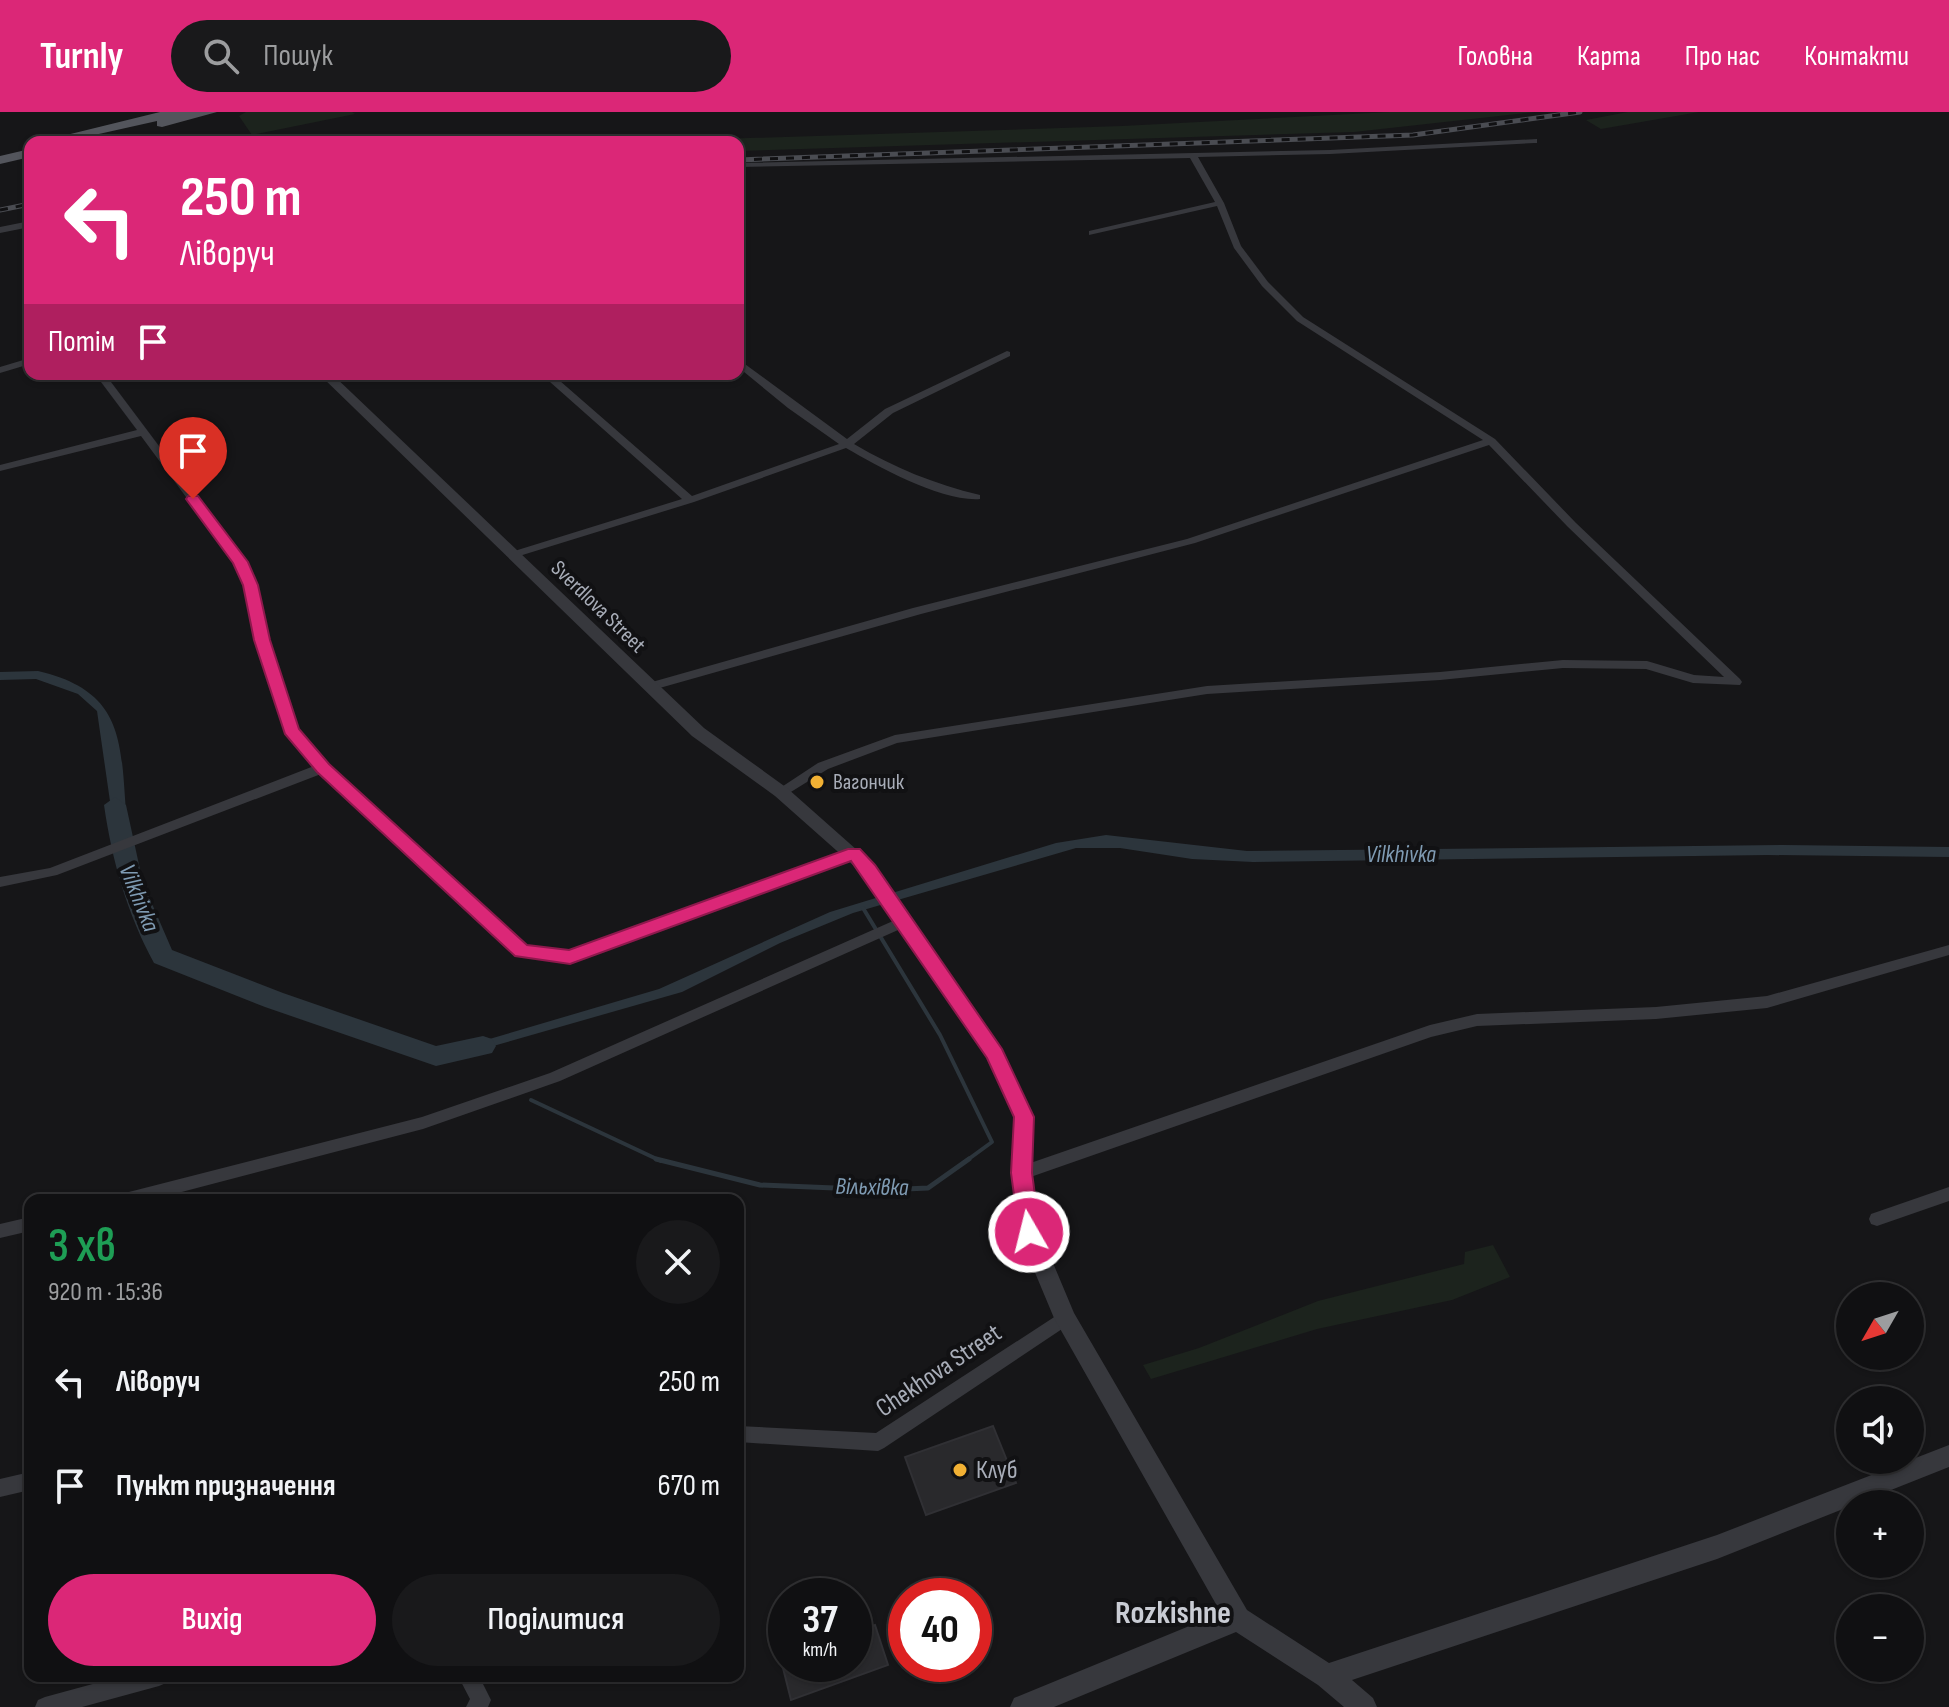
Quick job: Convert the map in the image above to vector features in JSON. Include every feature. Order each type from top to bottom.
[{"type":"main road","points":[[98,136],[178,112]]},
{"type":"main road","points":[[102,136],[210,112]]},
{"type":"main road","points":[[0,152],[24,146]]},
{"type":"main road","points":[[0,160],[24,154]]},
{"type":"street","points":[[744,165],[1330,152],[1534,141]]},
{"type":"street","points":[[781,792],[823,766],[895,739],[1207,690],[1440,676],[1563,664],[1647,665],[1693,679],[1736,682],[1572,525],[1491,441],[1300,319],[1265,284],[1237,246],[1220,203],[1192,154]]},
{"type":"street","points":[[1092,233],[1220,203]]},
{"type":"street","points":[[0,230],[24,225]]},
{"type":"street","points":[[512,555],[690,500],[846,445],[889,411],[1007,354]]},
{"type":"street","points":[[0,370],[24,363]]},
{"type":"street","points":[[744,367],[846,445],[940,491],[976,497]]},
{"type":"street","points":[[104,380],[240,562],[250,585],[262,640],[291,731],[323,768],[522,951],[570,957],[854,854]]},
{"type":"street","name":"Sverdlova Street","points":[[331,380],[698,732],[781,792],[869,870],[995,1054],[1024,1117],[1022,1173],[1029,1232],[1065,1318],[1238,1619]]},
{"type":"street","points":[[553,380],[690,500]]},
{"type":"street","points":[[0,468],[142,432]]},
{"type":"street","points":[[649,687],[917,611],[1191,541],[1491,441]]},
{"type":"street","points":[[0,882],[52,872],[323,768]]},
{"type":"street","points":[[148,1194],[423,1123],[555,1077],[899,916]]},
{"type":"street","points":[[1022,1173],[1430,1031],[1477,1020],[1656,1013],[1767,1002],[1949,950]]},
{"type":"street","points":[[1877,1219],[1949,1194]]},
{"type":"street","points":[[0,1231],[24,1225]]},
{"type":"street","name":"Chekhova Street","points":[[744,1434],[878,1442],[1065,1318]]},
{"type":"street","points":[[1327,1676],[1717,1547],[1949,1456]]},
{"type":"street","points":[[0,1488],[24,1482]]},
{"type":"street","points":[[1023,1707],[1238,1619],[1327,1676],[1364,1707]]},
{"type":"street","points":[[45,1707],[137,1682]]},
{"type":"street","points":[[471,1682],[481,1700],[476,1707]]},
{"type":"shaded area","points":[[246,112],[355,114],[252,135],[239,116]]},
{"type":"shaded area","points":[[1390,112],[1535,112],[1354,132],[744,151],[744,138],[1122,126]]},
{"type":"shaded area","points":[[1628,112],[1699,112],[1601,129],[1586,120]]},
{"type":"shaded area","points":[[1493,1245],[1510,1277],[1452,1300],[1317,1329],[1151,1379],[1143,1365],[1199,1348],[1318,1301],[1464,1264],[1465,1252]]},
{"type":"water","points":[[38,671],[69,681],[91,694],[106,711],[121,752],[128,833],[115,836],[97,711],[78,694],[36,679],[0,680],[0,672]]},
{"type":"water","points":[[1106,835],[1247,851],[1784,845],[1949,847],[1949,857],[1768,855],[1253,862],[1192,859],[1120,848],[1076,848],[853,913],[780,943],[682,992],[451,1058],[452,1050],[659,989],[830,912],[1056,843]]},
{"type":"building","name":"Клуб","points":[[993,1426],[1016,1483],[926,1515],[905,1457]]},
{"type":"building","points":[[875,1625],[888,1665],[872,1671],[872,1626]]},
{"type":"building","points":[[786,1682],[841,1682],[791,1700]]},
{"type":"waterway","name":"Vilkhivka","points":[[115,805],[132,883],[163,956],[274,1000],[436,1056],[483,1046]]},
{"type":"waterway","name":"Вільхівка","points":[[863,908],[940,1035],[992,1142],[966,1161]]},
{"type":"waterway","name":"Вільхівка","points":[[531,1100],[658,1159]]},
{"type":"waterway","name":"Вільхівка","points":[[658,1159],[760,1185],[883,1190],[928,1188],[969,1159]]},
{"type":"railway","points":[[744,160],[1413,135],[1580,112]]},
{"type":"railway","points":[[0,210],[24,205]]},
{"type":"place","name":"Вагончик","points":[[817,782]]},
{"type":"place","name":"Клуб","points":[[960,1470]]},
{"type":"district","name":"Rozkishne","points":[[1173,1613]]},
{"type":"route","points":[[193,499],[240,562],[250,585],[262,640],[291,731],[323,768],[522,951],[570,957],[854,854],[869,870],[995,1054],[1005,1075],[1024,1117],[1022,1173],[1029,1232]]}]
